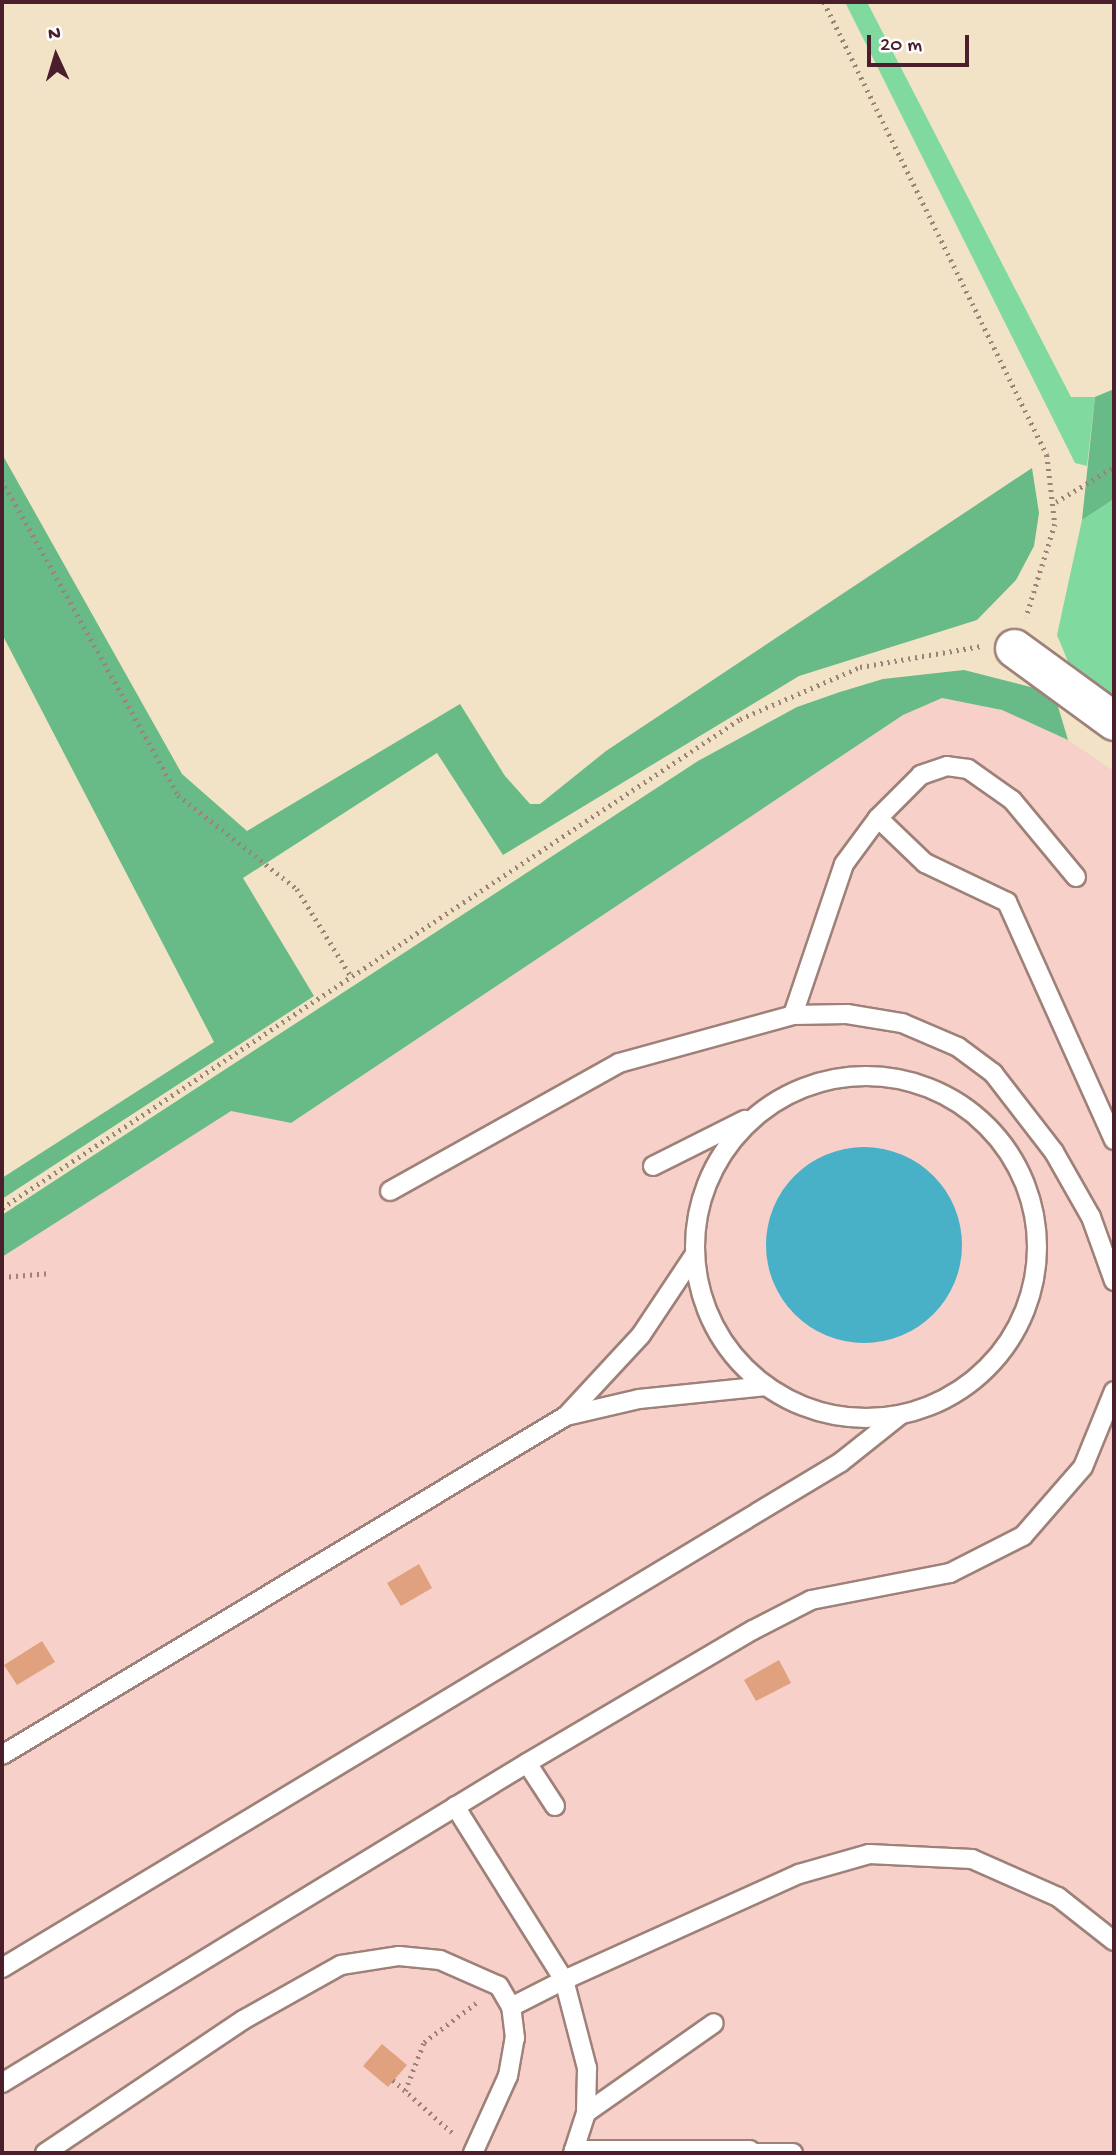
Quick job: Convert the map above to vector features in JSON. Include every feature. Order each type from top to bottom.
[{"type":"street","points":[[1013,648],[1114,721]]},
{"type":"lane","points":[[793,1015],[840,873],[878,818],[920,775],[947,766],[968,769],[1012,800],[1076,877]]},
{"type":"lane","points":[[878,818],[925,863],[1007,902],[1114,1140]]},
{"type":"lane","points":[[390,1191],[619,1063],[793,1015],[839,1013],[902,1023],[958,1047],[993,1073],[1054,1152],[1091,1217],[1114,1281]]},
{"type":"lane","points":[[2,1968],[841,1462],[900,1415],[960,1389],[1013,1336],[1037,1256],[1021,1174],[989,1128],[918,1084],[834,1079],[653,1166]]},
{"type":"lane","points":[[2,1755],[566,1416],[641,1335],[695,1254],[710,1177],[758,1114]]},
{"type":"lane","points":[[695,1254],[715,1328],[766,1386],[835,1415],[900,1415]]},
{"type":"lane","points":[[566,1416],[667,1394],[766,1386]]},
{"type":"lane","points":[[2,2082],[527,1763],[811,1600],[950,1573],[999,1551],[1066,1493],[1101,1430],[1114,1391]]},
{"type":"lane","points":[[527,1763],[555,1806]]},
{"type":"lane","points":[[455,1806],[564,1980],[582,2036],[586,2113],[574,2151],[793,2153]]},
{"type":"lane","points":[[511,2007],[564,1980],[821,1866],[904,1851],[1003,1869],[1058,1897],[1114,1941]]},
{"type":"lane","points":[[45,2153],[324,1971],[359,1960],[421,1957],[461,1965],[499,1986],[511,2007],[515,2038],[508,2076],[473,2152]]},
{"type":"lane","points":[[586,2113],[714,2022]]},
{"type":"path","points":[[2,1208],[709,737],[777,700],[907,655],[1013,648],[1052,542],[1056,502],[1047,455],[824,2]]},
{"type":"path","points":[[1056,502],[1114,467]]},
{"type":"path","points":[[2,480],[178,795],[298,889],[351,976]]},
{"type":"path","points":[[2,1277],[51,1273]]},
{"type":"path","points":[[405,2091],[424,2042],[499,1986]]},
{"type":"path","points":[[394,2080],[473,2152]]},
{"type":"shaded area","points":[[942,698],[1002,710],[1068,740],[1114,771],[1114,2153],[2,2153],[2,1257],[232,1110],[291,1123],[903,715]]},
{"type":"green space","points":[[845,2],[867,2],[1071,397],[1095,397],[1087,466],[1075,463]]},
{"type":"green space","points":[[1114,389],[1114,499],[1082,520],[1095,397]]},
{"type":"green space","points":[[2,454],[182,774],[247,831],[460,704],[505,776],[530,804],[540,804],[606,751],[1032,468],[1039,513],[1034,546],[1016,580],[977,620],[799,676],[503,855],[437,753],[243,878],[314,996],[2,1199],[2,1178],[214,1042],[2,634]]},
{"type":"green space","points":[[1114,499],[1114,701],[1069,664],[1057,635],[1082,520]]},
{"type":"green space","points":[[964,670],[1054,693],[1068,740],[1002,710],[942,698],[903,715],[291,1123],[231,1111],[2,1257],[2,1215],[698,761],[797,707],[840,692],[883,679]]},
{"type":"water","points":[[864,1147],[883,1148],[902,1154],[934,1175],[955,1207],[961,1226],[961,1264],[955,1283],[934,1315],[902,1336],[883,1342],[864,1343],[845,1342],[826,1336],[794,1315],[773,1283],[767,1264],[766,1245],[767,1226],[773,1207],[794,1175],[826,1154],[845,1148]]},
{"type":"building","points":[[419,1564],[432,1588],[401,1606],[387,1583]]},
{"type":"building","points":[[42,1641],[55,1662],[17,1685],[4,1665]]},
{"type":"building","points":[[779,1660],[791,1683],[756,1701],[744,1680]]},
{"type":"building","points":[[382,2044],[407,2065],[388,2087],[363,2066]]}]
